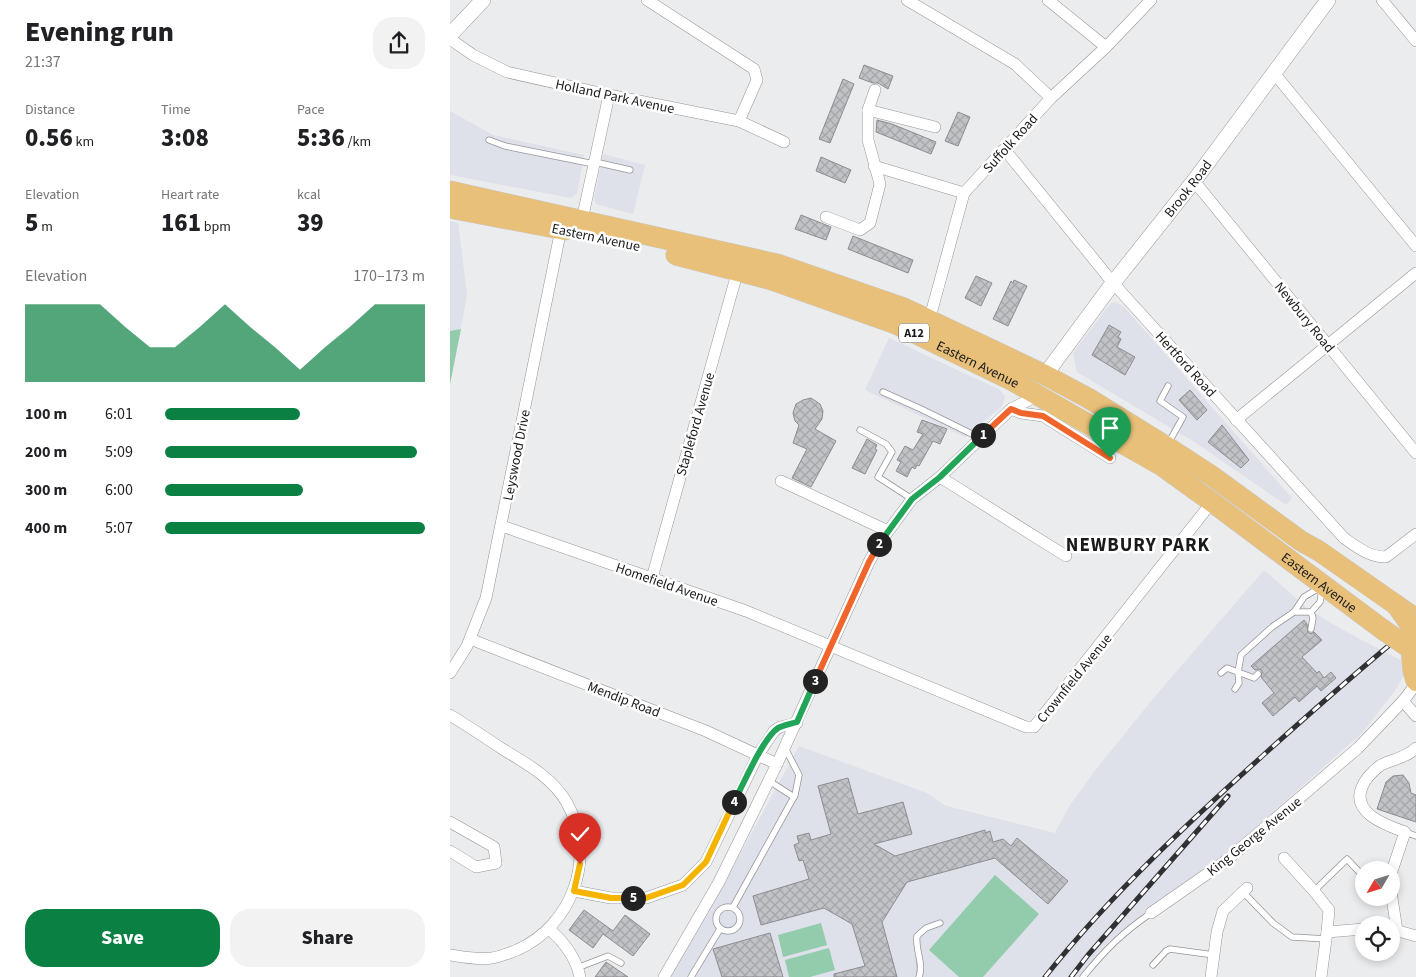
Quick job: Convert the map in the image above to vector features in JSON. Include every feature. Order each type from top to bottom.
[{"type":"highway","name":"Eastern Avenue","points":[[450,190],[777,264],[904,308],[1045,374],[1088,398],[1212,476],[1301,541],[1319,551],[1416,619]]},
{"type":"highway","name":"Eastern Avenue","points":[[450,208],[561,229],[738,270],[772,280],[896,324],[1011,380],[1162,466],[1325,583],[1382,629],[1414,644]]},
{"type":"highway","points":[[1301,541],[1309,561],[1315,564],[1325,583],[1340,580],[1351,574]]},
{"type":"highway","points":[[1397,606],[1414,644],[1416,682]]},
{"type":"street","points":[[450,35],[483,0]]},
{"type":"street","points":[[648,0],[754,69],[757,80],[739,122]]},
{"type":"street","points":[[907,0],[1015,64],[1051,98]]},
{"type":"street","points":[[1048,0],[1106,48]]},
{"type":"street","name":"Suffolk Road","points":[[929,321],[964,193],[1051,98],[1106,48],[1151,0]]},
{"type":"street","name":"Brook Road","points":[[1045,374],[1194,181],[1328,0]]},
{"type":"street","points":[[1382,0],[1416,41]]},
{"type":"street","name":"Holland Park Avenue","points":[[450,38],[473,55],[507,72],[609,96],[739,122],[784,142]]},
{"type":"street","points":[[1274,73],[1416,246]]},
{"type":"street","points":[[826,217],[860,230],[870,223],[880,184],[868,140],[868,110],[875,90]]},
{"type":"street","points":[[582,220],[609,96]]},
{"type":"street","points":[[868,110],[935,128]]},
{"type":"street","name":"Hertford Road","points":[[1005,150],[1114,283],[1344,538],[1361,550],[1374,556],[1386,557],[1416,534]]},
{"type":"street","points":[[874,166],[964,193]]},
{"type":"street","name":"Newbury Road","points":[[1194,181],[1416,453]]},
{"type":"street","name":"Leyswood Drive","points":[[450,673],[470,639],[486,598],[561,229]]},
{"type":"street","name":"Stapleford Avenue","points":[[652,578],[738,270]]},
{"type":"street","points":[[1236,420],[1416,273]]},
{"type":"street","points":[[1011,380],[1014,389],[1014,399],[1011,409]]},
{"type":"street","points":[[664,977],[718,882],[785,748],[869,562],[888,531],[912,499],[940,477],[1011,409],[1039,395]]},
{"type":"street","points":[[1011,409],[1021,413],[1043,416],[1110,458]]},
{"type":"street","points":[[940,477],[1066,556]]},
{"type":"street","points":[[781,481],[888,531]]},
{"type":"street","name":"Crownfield Avenue","points":[[830,646],[1026,727],[1034,728],[1212,502]]},
{"type":"street","name":"Homefield Avenue","points":[[502,526],[746,611],[830,646]]},
{"type":"street","name":"Mendip Road","points":[[470,639],[706,731],[777,764]]},
{"type":"street","name":"King George Avenue","points":[[1151,913],[1227,860],[1358,748],[1403,701],[1416,682]]},
{"type":"street","points":[[1403,701],[1416,716]]},
{"type":"street","points":[[450,715],[538,771],[557,789],[567,802],[574,819],[579,839],[580,864],[574,891],[559,918],[549,929],[526,946],[492,958],[467,958],[450,955]]},
{"type":"street","points":[[574,891],[611,898],[646,898],[683,885],[706,862],[758,755],[774,731],[780,727],[797,722]]},
{"type":"street","points":[[1398,861],[1411,834],[1383,824],[1369,815],[1360,803],[1360,791],[1365,781],[1381,766],[1410,754],[1416,748]]},
{"type":"street","points":[[450,822],[494,847],[496,863],[476,867],[450,851]]},
{"type":"street","points":[[1284,858],[1329,910],[1321,977]]},
{"type":"street","points":[[1211,977],[1217,932],[1223,911],[1245,890]]},
{"type":"street","points":[[549,929],[566,947],[579,972]]},
{"type":"street","points":[[1327,936],[1355,931]]},
{"type":"street","points":[[1400,932],[1416,936]]},
{"type":"lane","points":[[489,140],[530,151],[630,170]]},
{"type":"lane","points":[[1167,446],[1183,416],[1160,401],[1168,386]]},
{"type":"lane","points":[[883,392],[980,438]]},
{"type":"lane","points":[[860,430],[886,444],[892,452],[878,477],[912,499]]},
{"type":"lane","points":[[1294,612],[1311,612],[1320,602],[1325,583]]},
{"type":"lane","points":[[1235,689],[1239,683],[1238,672],[1241,655],[1272,627],[1294,612],[1304,597],[1325,583]]},
{"type":"lane","points":[[1311,612],[1313,618],[1312,628]]},
{"type":"lane","points":[[1221,672],[1227,668],[1254,678],[1258,674]]},
{"type":"lane","points":[[733,908],[794,797],[799,775],[785,748]]},
{"type":"lane","points":[[768,781],[794,797]]},
{"type":"lane","points":[[1314,891],[1347,860],[1355,868]]},
{"type":"lane","points":[[1245,890],[1273,923],[1292,937],[1327,936]]},
{"type":"lane","points":[[729,906],[733,908],[739,913],[740,922],[738,926],[728,932],[720,929],[716,922],[716,914],[721,908],[729,906]]},
{"type":"lane","name":"King George Avenue","points":[[1083,977],[1105,950],[1131,927],[1151,913]]},
{"type":"lane","points":[[919,977],[921,967],[917,936],[926,928],[940,923]]},
{"type":"lane","points":[[692,977],[720,929]]},
{"type":"lane","points":[[1153,965],[1170,949],[1214,955]]},
{"type":"lane","points":[[579,972],[608,956],[621,962]]},
{"type":"shaded area","points":[[450,111],[493,135],[584,155],[577,193],[571,198],[450,175]]},
{"type":"shaded area","points":[[603,154],[645,165],[633,214],[596,204],[594,199]]},
{"type":"shaded area","points":[[450,221],[458,223],[467,295],[450,384]]},
{"type":"shaded area","points":[[1115,302],[1124,307],[1292,498],[1286,505],[1196,443],[1077,372],[1073,353],[1110,304]]},
{"type":"shaded area","points":[[889,338],[1000,390],[1005,397],[1002,406],[965,437],[865,390]]},
{"type":"shaded area","points":[[1264,570],[1307,608],[1341,629],[1410,665],[1396,689],[1363,732],[1227,853],[1108,942],[1079,977],[668,977],[726,880],[799,746],[927,793],[946,806],[1055,833],[1070,805],[1094,772],[1152,700]]},
{"type":"green space","points":[[461,329],[450,384],[450,331]]},
{"type":"green space","points":[[995,875],[1039,914],[983,977],[959,977],[929,950]]},
{"type":"green space","points":[[821,923],[827,945],[783,957],[778,935]]},
{"type":"green space","points":[[829,948],[835,970],[810,977],[789,977],[785,960]]},
{"type":"building","points":[[864,65],[893,76],[888,89],[878,83],[859,78]]},
{"type":"building","points":[[843,79],[854,84],[830,143],[819,139]]},
{"type":"building","points":[[958,112],[970,117],[958,146],[945,141]]},
{"type":"building","points":[[877,120],[936,142],[931,154],[876,132]]},
{"type":"building","points":[[821,157],[851,170],[845,183],[816,171]]},
{"type":"building","points":[[801,215],[831,227],[826,240],[795,229]]},
{"type":"building","points":[[853,236],[913,260],[908,273],[848,249]]},
{"type":"building","points":[[976,276],[992,283],[981,306],[965,298]]},
{"type":"building","points":[[1014,280],[1027,286],[1008,326],[993,319],[1011,281],[1013,283]]},
{"type":"building","points":[[1109,325],[1121,332],[1118,337],[1121,339],[1117,347],[1135,357],[1125,375],[1092,355]]},
{"type":"building","points":[[1190,390],[1207,410],[1197,420],[1179,400]]},
{"type":"building","points":[[811,398],[820,404],[823,411],[822,419],[815,429],[836,441],[811,487],[792,478],[807,449],[793,443],[799,425],[795,421],[793,413],[796,404]]},
{"type":"building","points":[[922,420],[947,429],[940,444],[933,441],[919,466],[917,465],[915,469],[912,467],[907,477],[896,471],[901,462],[897,460],[905,446],[913,450],[923,434],[917,432]]},
{"type":"building","points":[[1222,425],[1249,460],[1241,468],[1208,442]]},
{"type":"building","points":[[867,439],[877,445],[875,449],[877,450],[865,474],[852,468]]},
{"type":"building","points":[[1304,620],[1307,624],[1308,632],[1311,634],[1314,632],[1322,640],[1302,657],[1317,673],[1319,671],[1324,678],[1331,672],[1336,678],[1321,691],[1317,686],[1299,702],[1295,697],[1273,716],[1262,703],[1274,693],[1261,677],[1262,671],[1259,669],[1255,670],[1251,666]]},
{"type":"building","points":[[1403,775],[1409,783],[1411,793],[1416,795],[1416,822],[1377,809],[1386,782],[1393,776]]},
{"type":"building","points":[[848,778],[858,814],[903,802],[912,834],[874,844],[895,856],[985,830],[985,833],[990,831],[993,842],[1003,839],[1011,846],[1017,838],[1068,881],[1048,904],[995,858],[907,882],[882,922],[897,977],[834,977],[834,974],[865,966],[852,924],[824,908],[761,925],[753,896],[809,879],[803,860],[799,861],[794,845],[799,843],[797,836],[809,833],[811,840],[831,834],[818,786]]},
{"type":"building","points":[[584,910],[613,931],[625,915],[650,934],[633,956],[603,934],[593,948],[569,930]]},
{"type":"building","points":[[770,933],[783,977],[722,977],[713,949]]},
{"type":"building","points":[[606,962],[628,977],[595,977]]},
{"type":"railway","points":[[1045,977],[1070,946],[1124,887],[1181,831],[1305,718],[1416,623]]},
{"type":"railway","points":[[1071,977],[1088,955],[1228,796]]},
{"type":"district","name":"NEWBURY PARK","points":[[1138,544]]},
{"type":"route","points":[[580,864],[574,891],[611,898],[646,898],[683,885],[706,862],[723,823],[758,755],[774,731],[780,727],[797,722],[830,646],[869,562],[881,541],[912,499],[940,477],[1011,409],[1027,415],[1036,414],[1043,416],[1110,458]]}]
